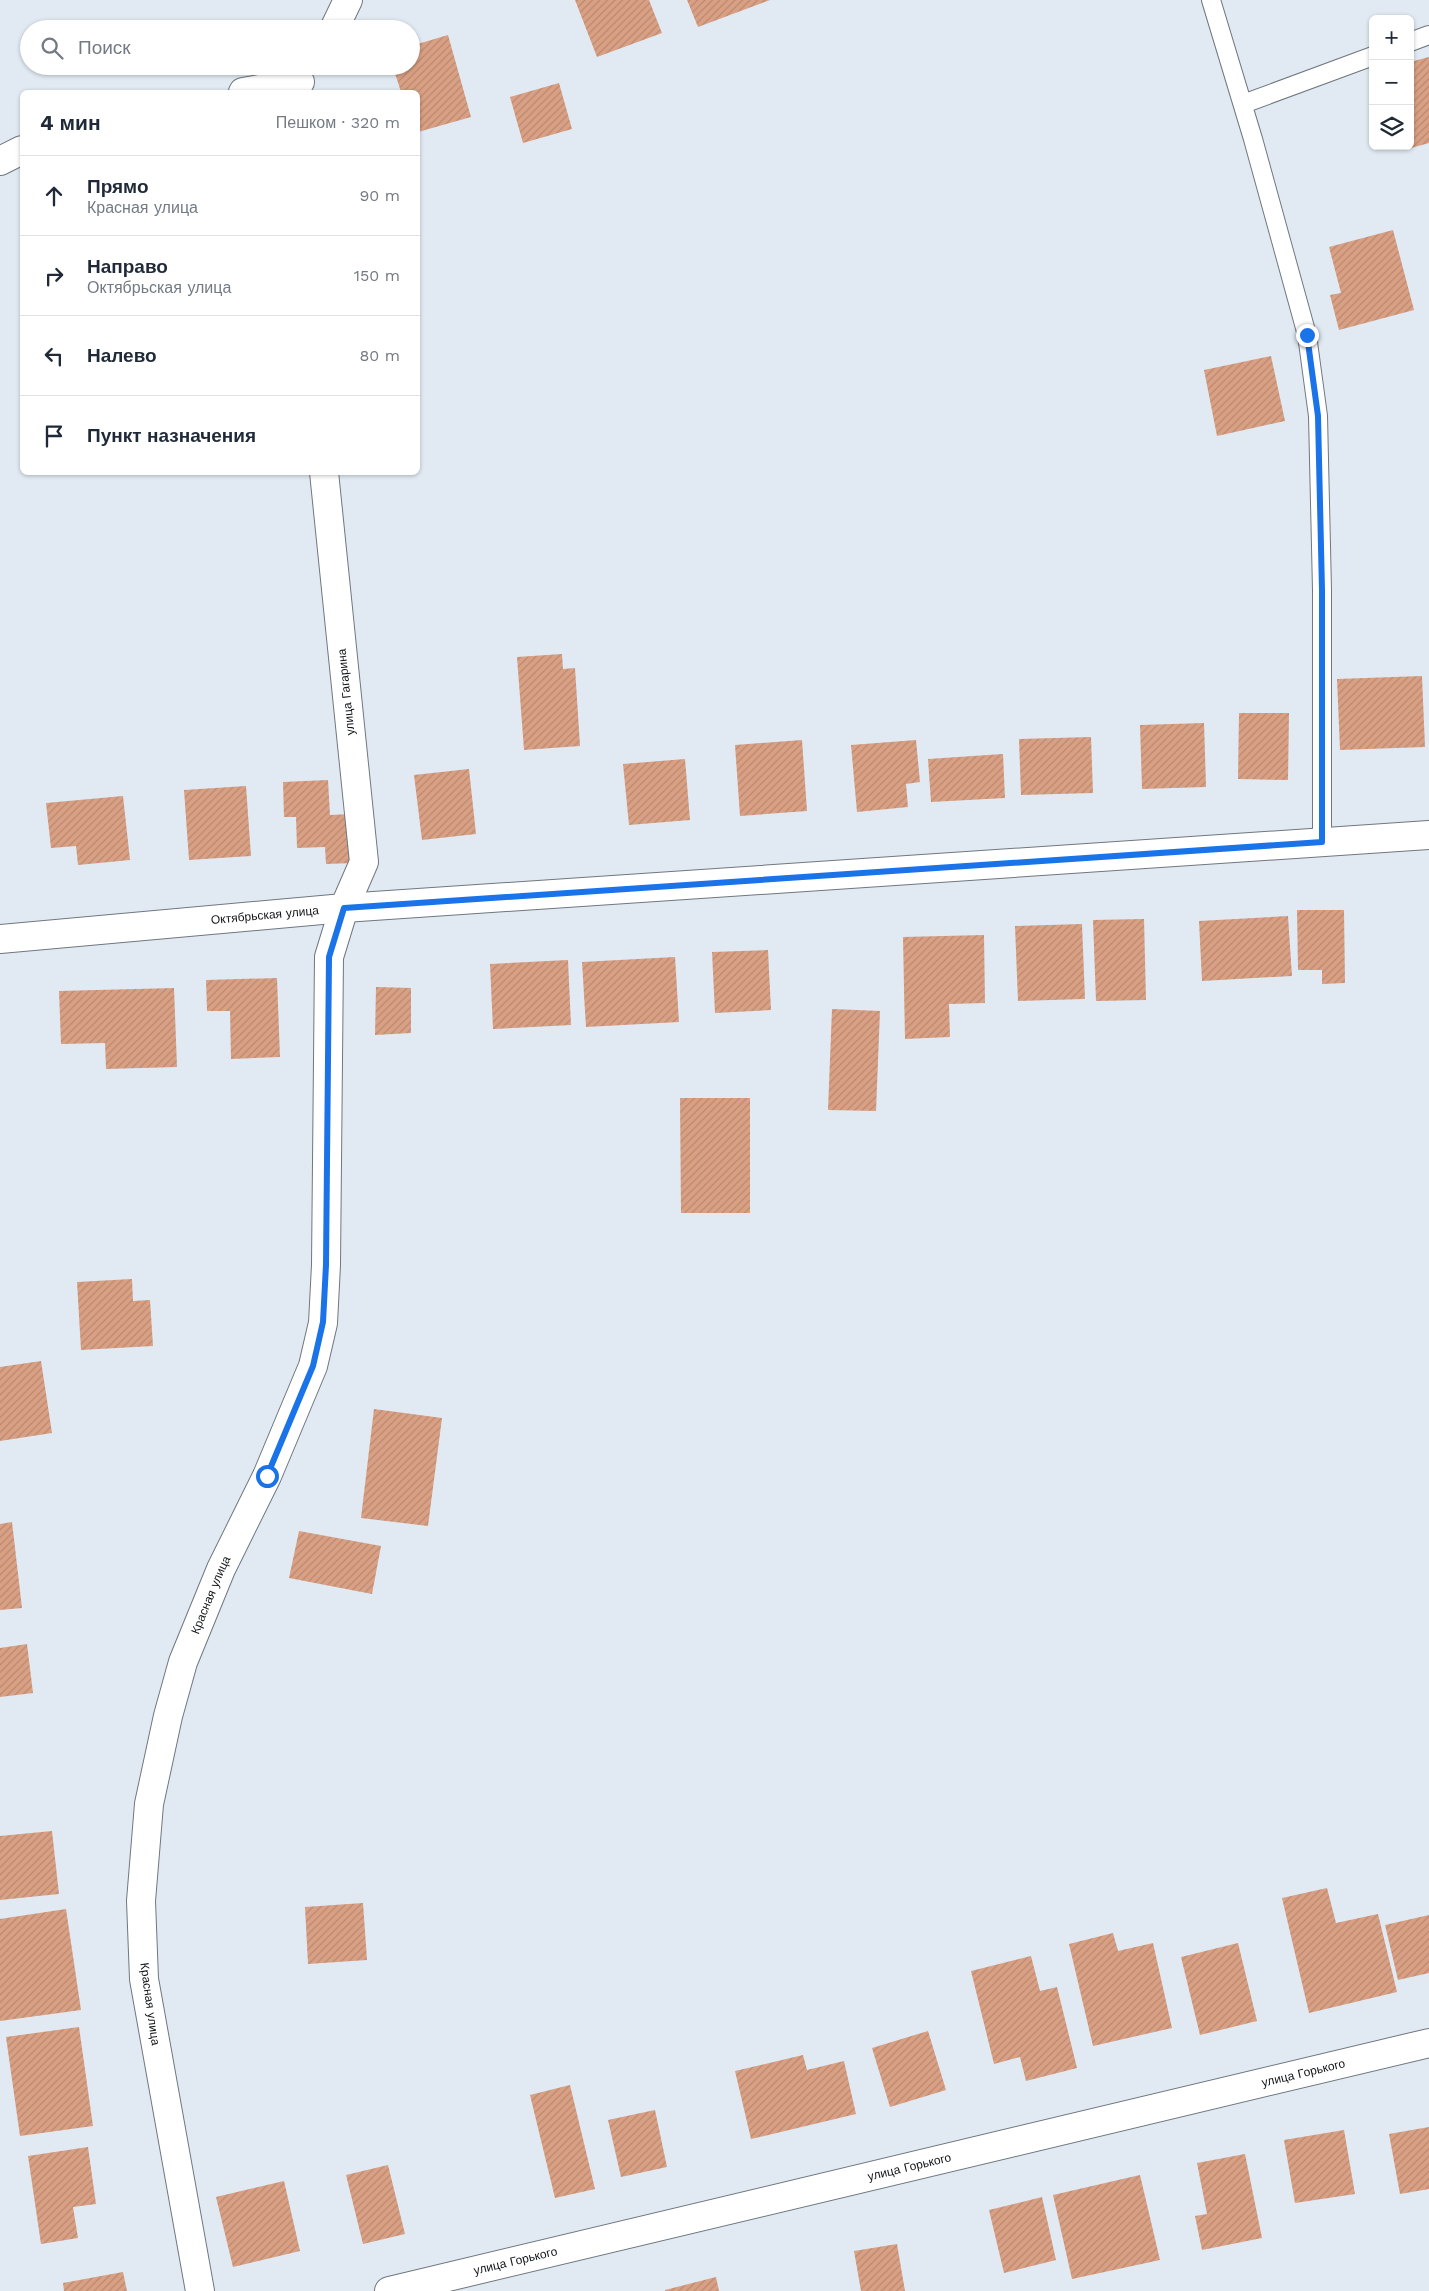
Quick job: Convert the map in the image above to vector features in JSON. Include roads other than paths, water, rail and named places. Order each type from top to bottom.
[{"type":"street","points":[[338,20],[348,0]]},
{"type":"street","points":[[253,90],[303,80]]},
{"type":"street","points":[[0,160],[20,151]]},
{"type":"street","name":"улица Гагарина","points":[[324,475],[364,862],[344,908]]},
{"type":"street","name":"Октябрьская улица","points":[[0,939],[344,908],[1429,836]]},
{"type":"street","name":"Красная улица","points":[[200,2291],[144,1980],[141,1901],[149,1804],[168,1716],[183,1662],[221,1569],[267,1476],[313,1366],[323,1322],[326,1265],[329,957],[344,908]]},
{"type":"street","name":"улица Горького","points":[[389,2291],[1429,2043]]},
{"type":"lane","points":[[1211,0],[1243,104],[1307,335],[1318,416],[1322,590],[1322,842]]},
{"type":"lane","points":[[1414,41],[1429,35]]},
{"type":"lane","points":[[1243,104],[1369,57]]}]
